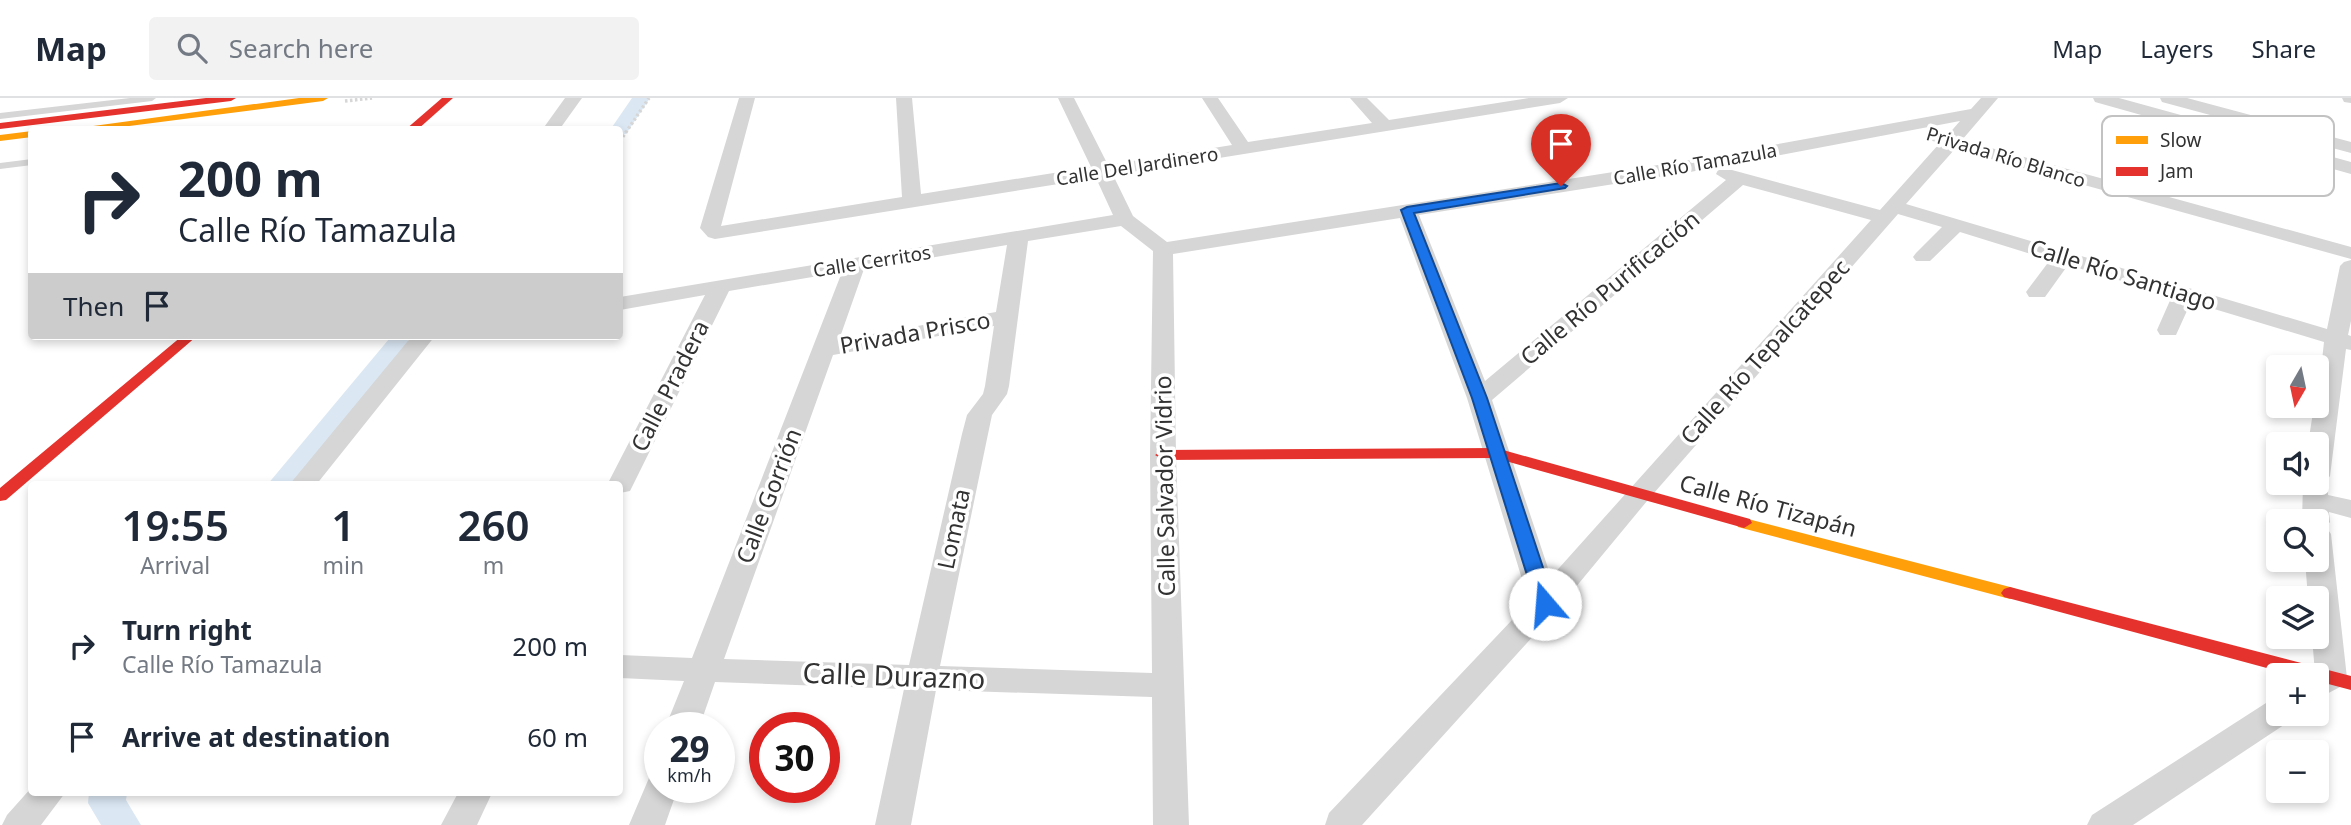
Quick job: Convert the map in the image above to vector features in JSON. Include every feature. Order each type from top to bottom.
[{"type":"main road","points":[[0,115],[110,98]]},
{"type":"main road","points":[[0,126],[231,98]]},
{"type":"main road","points":[[136,125],[323,98]]},
{"type":"main road","points":[[416,126],[454,102]]},
{"type":"main road","points":[[435,126],[454,102]]},
{"type":"main road","points":[[0,138],[28,134]]},
{"type":"main road","points":[[0,496],[185,340]]},
{"type":"main road","points":[[117,379],[139,379]]},
{"type":"main road","name":"Calle Río Tizapán","points":[[1163,455],[1496,453],[1637,495],[2333,683]]},
{"type":"street","points":[[553,126],[574,98]]},
{"type":"street","points":[[715,233],[710,228],[747,98]]},
{"type":"street","points":[[904,98],[912,200]]},
{"type":"street","points":[[1066,98],[1125,219],[1164,249]]},
{"type":"street","points":[[1210,98],[1244,149]]},
{"type":"street","points":[[1358,98],[1385,126]]},
{"type":"street","name":"Calle Del Jardinero","points":[[715,233],[1385,126],[1502,102],[1560,98]]},
{"type":"street","points":[[2101,98],[2164,116]]},
{"type":"street","points":[[2168,98],[2234,116]]},
{"type":"street","name":"Calle Río Tamazula","points":[[1164,249],[1690,166],[1905,126],[1984,106]]},
{"type":"street","name":"Calle Río Tepalcatepec","points":[[1342,823],[1545,604],[1637,495],[1984,106]]},
{"type":"street","name":"Privada Río Blanco","points":[[1905,126],[1950,144],[2102,185]]},
{"type":"street","points":[[2334,143],[2351,148]]},
{"type":"street","points":[[2334,164],[2351,169]]},
{"type":"street","name":"Calle Río Santiago","points":[[1690,166],[1956,225],[2343,341]]},
{"type":"street","name":"Calle Río Purificación","points":[[1479,398],[1740,178]]},
{"type":"street","name":"Privada Río Blanco","points":[[2141,196],[2351,253]]},
{"type":"street","points":[[1407,210],[1479,398],[1545,604]]},
{"type":"street","name":"Calle Cerritos","points":[[623,303],[1125,219]]},
{"type":"street","points":[[1923,257],[1956,225]]},
{"type":"street","name":"Lomata","points":[[893,825],[975,434],[980,415],[995,394],[997,386],[1018,237]]},
{"type":"street","name":"Calle Salvador Vidrio","points":[[1164,249],[1163,455],[1171,825]]},
{"type":"street","points":[[2037,292],[2063,257]]},
{"type":"street","name":"Calle Gorrión","points":[[688,712],[856,263]]},
{"type":"street","points":[[2327,432],[2343,341],[2351,266]]},
{"type":"street","name":"Calle Pradera","points":[[622,481],[720,287]]},
{"type":"street","points":[[2168,330],[2184,293]]},
{"type":"street","name":"Privada Prisco","points":[[826,349],[1005,317]]},
{"type":"street","points":[[305,481],[424,340]]},
{"type":"street","points":[[2316,495],[2351,509]]},
{"type":"street","points":[[2321,572],[2333,683]]},
{"type":"street","name":"Calle Durazno","points":[[623,667],[1169,686]]},
{"type":"street","points":[[2105,825],[2266,720]]},
{"type":"street","points":[[20,825],[44,796]]},
{"type":"street","points":[[459,825],[474,796]]},
{"type":"street","points":[[647,825],[655,803]]},
{"type":"lane","points":[[0,115],[152,98]]},
{"type":"lane","points":[[0,115],[179,98]]},
{"type":"lane","points":[[0,166],[28,162]]},
{"type":"path","points":[[623,137],[649,98]]},
{"type":"waterway","points":[[622,126],[641,98]]},
{"type":"waterway","points":[[284,481],[398,344]]},
{"type":"waterway","points":[[108,796],[107,803],[122,825]]},
{"type":"traffic: slow","points":[[101,126],[323,98]]},
{"type":"traffic: slow","points":[[0,138],[28,134]]},
{"type":"traffic: slow","points":[[1744,523],[2010,593]]},
{"type":"traffic: jam","points":[[0,126],[231,98]]},
{"type":"traffic: jam","points":[[415,126],[448,98]]},
{"type":"traffic: jam","points":[[0,496],[185,340]]},
{"type":"traffic: jam","points":[[1163,455],[1496,453],[1744,523]]},
{"type":"traffic: jam","points":[[2010,593],[2351,683]]},
{"type":"route","points":[[1545,604],[1479,398],[1407,210],[1561,186]]}]
